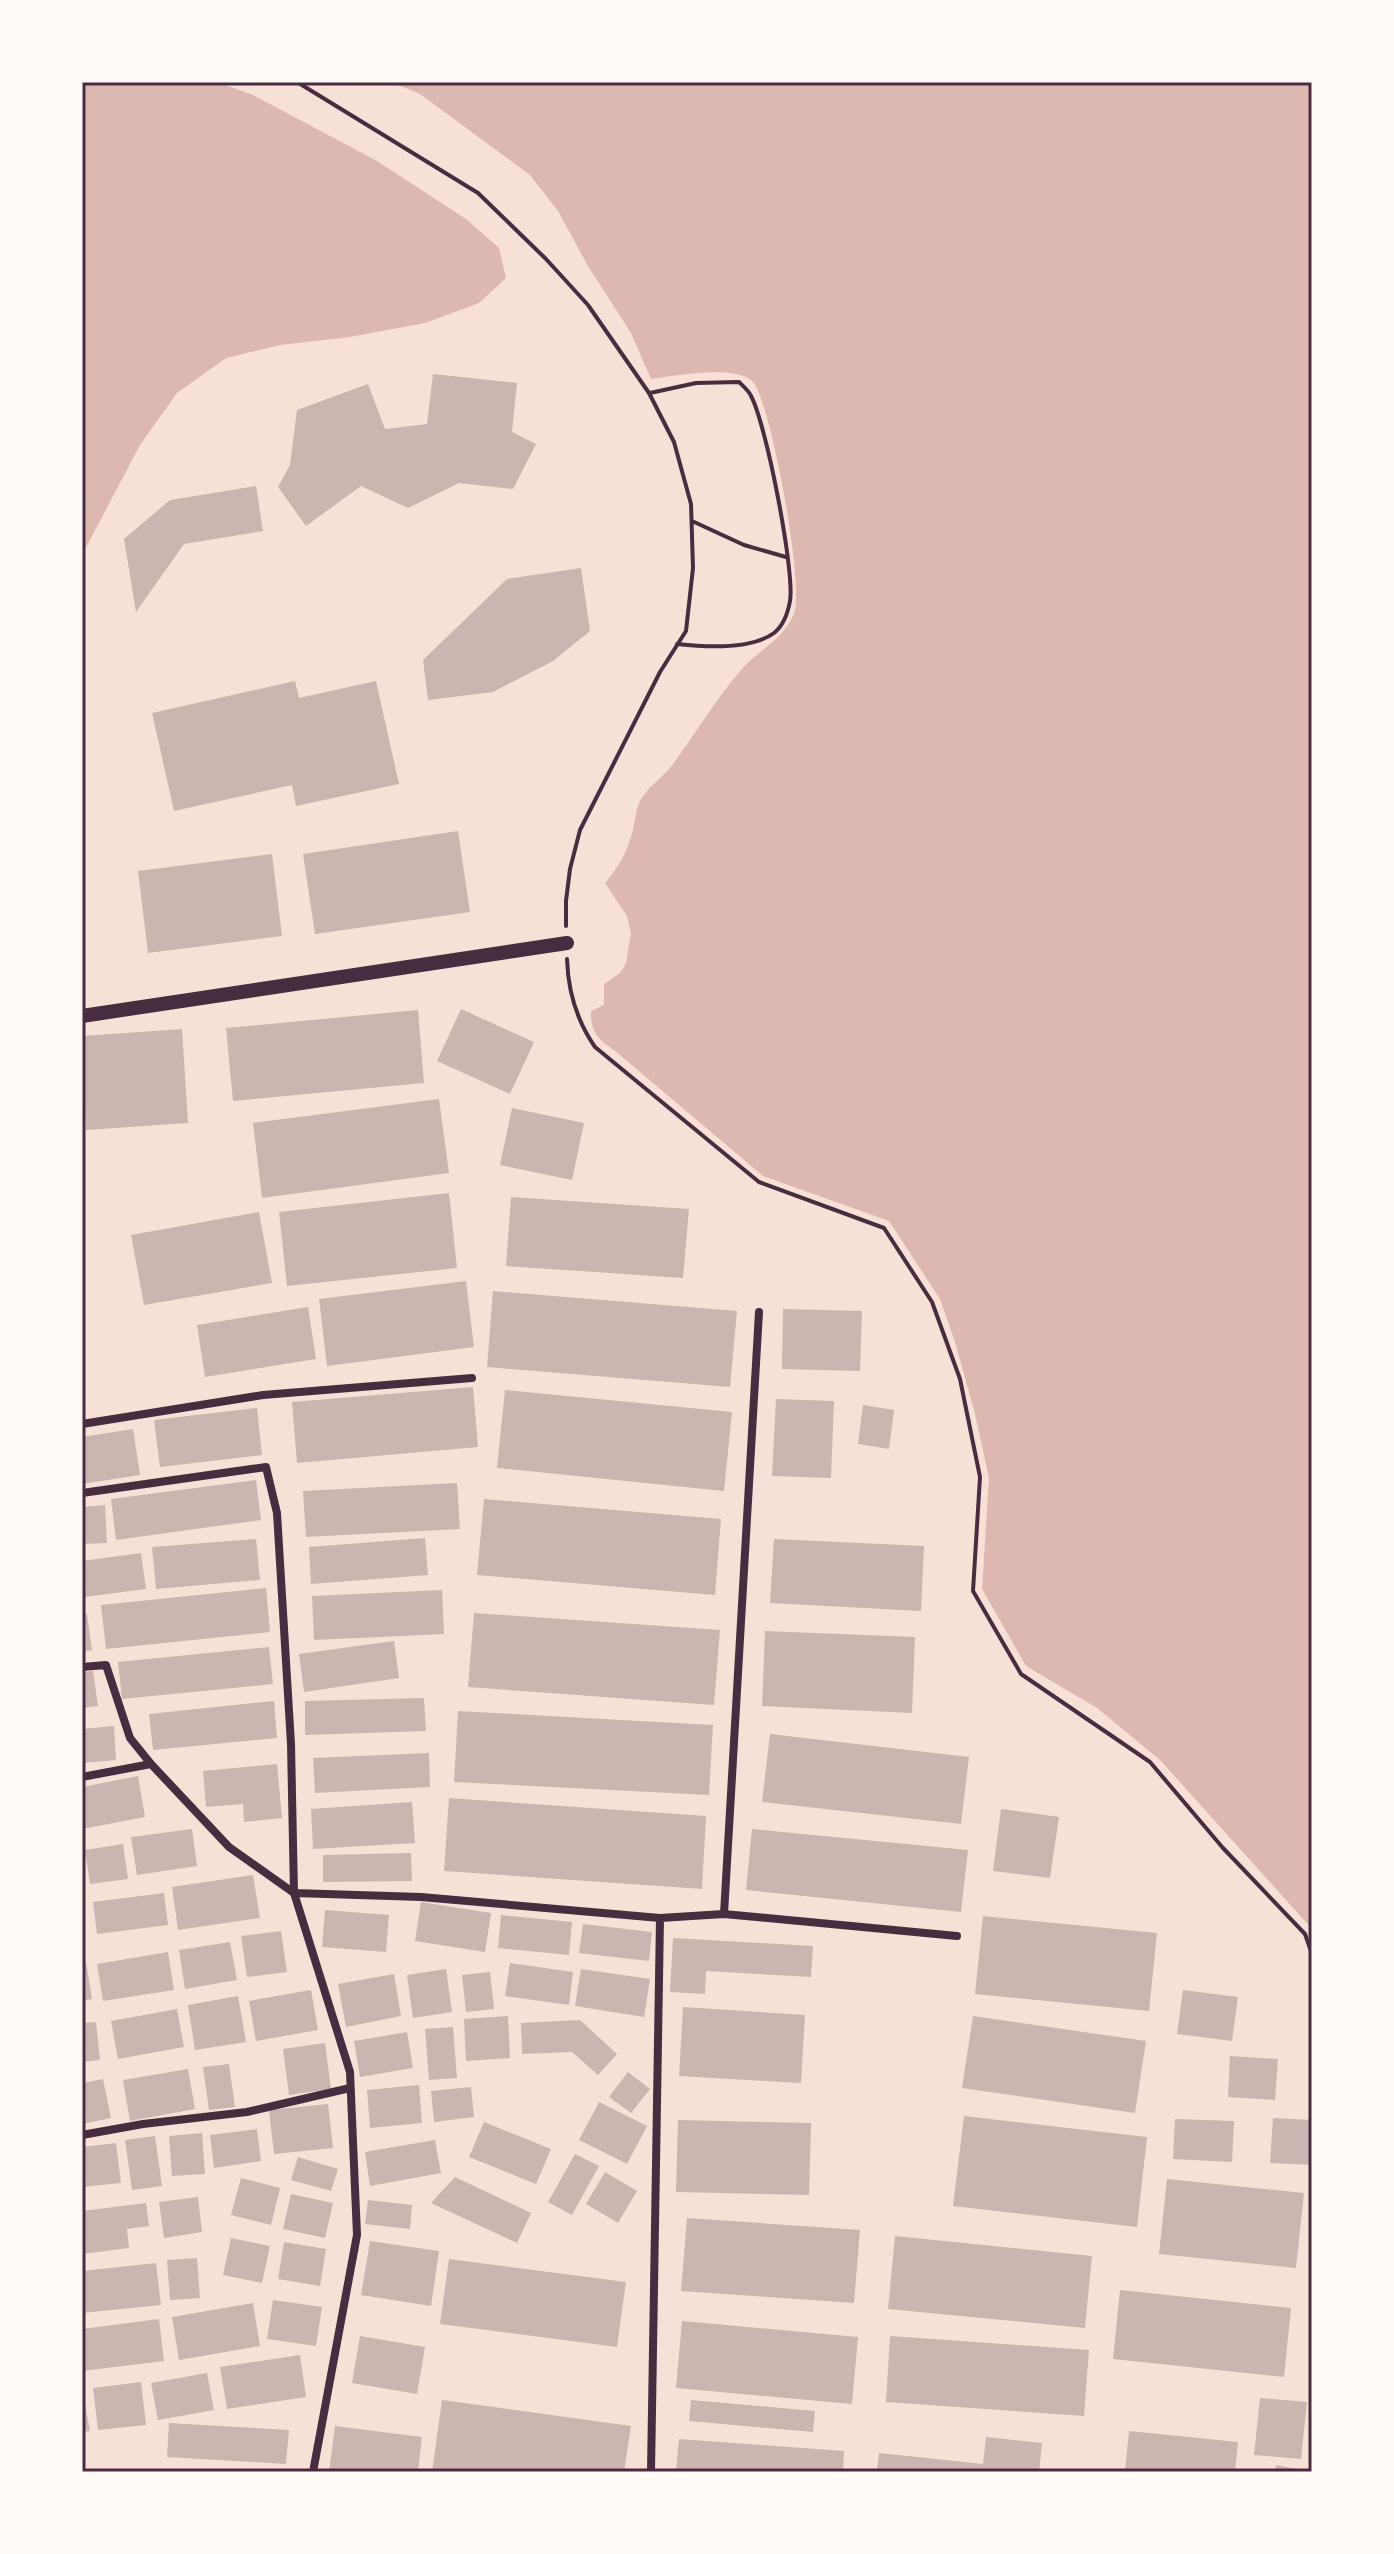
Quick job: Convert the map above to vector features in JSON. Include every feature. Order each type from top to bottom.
[{"type":"street","points":[[82,1016],[567,943]]},
{"type":"street","points":[[724,1914],[759,1312]]},
{"type":"street","points":[[82,1424],[263,1395],[472,1378]]},
{"type":"street","points":[[82,1493],[266,1467],[277,1513],[291,1744],[294,1893],[350,2072],[357,2235],[313,2472]]},
{"type":"street","points":[[82,1667],[106,1665],[130,1738],[151,1764],[229,1847],[294,1893],[421,1897],[660,1918],[724,1914],[957,1936]]},
{"type":"street","points":[[82,1777],[151,1764]]},
{"type":"street","points":[[651,2472],[660,1918]]},
{"type":"street","points":[[82,2135],[143,2124],[247,2112],[350,2088]]},
{"type":"path","points":[[297,82],[478,193],[588,305],[649,393],[674,442],[691,504],[693,568],[686,631],[660,672],[580,830],[566,901],[568,983],[582,1027],[595,1047],[759,1182],[884,1228],[932,1302],[960,1379],[980,1477],[973,1591],[1021,1674],[1150,1762],[1223,1848],[1305,1934],[1312,1954]]},
{"type":"path","points":[[649,393],[696,383],[739,382],[751,396],[770,461],[791,599],[786,617],[774,633],[753,642],[704,647],[677,644]]},
{"type":"path","points":[[692,521],[744,545],[786,557]]},
{"type":"shaded area","points":[[82,82],[216,82],[251,94],[377,161],[466,219],[499,248],[506,278],[479,303],[425,323],[350,337],[280,345],[226,358],[177,393],[140,445],[82,555]]},
{"type":"shaded area","points":[[391,82],[1312,82],[1312,1929],[1160,1760],[1097,1708],[1026,1666],[982,1589],[989,1478],[955,1342],[940,1299],[889,1221],[763,1176],[596,1034],[591,1011],[604,1005],[604,984],[620,973],[626,963],[631,933],[627,916],[605,883],[625,852],[640,801],[673,764],[732,681],[777,638],[794,614],[795,570],[777,458],[769,423],[753,382],[745,377],[719,372],[651,379],[631,333],[588,266],[558,211],[530,175],[420,94]]},
{"type":"building","points":[[433,374],[517,383],[512,432],[536,444],[513,489],[459,483],[408,508],[361,486],[306,526],[278,487],[290,465],[297,410],[368,384],[385,429],[427,424]]},
{"type":"building","points":[[256,486],[263,531],[184,544],[136,612],[124,539],[170,500]]},
{"type":"building","points":[[581,568],[590,631],[553,661],[493,692],[428,700],[423,660],[507,579]]},
{"type":"building","points":[[295,681],[299,698],[376,681],[399,784],[296,806],[292,785],[174,811],[152,713]]},
{"type":"building","points":[[458,831],[470,912],[315,934],[303,854]]},
{"type":"building","points":[[272,854],[282,936],[148,953],[138,871]]},
{"type":"building","points":[[461,1009],[534,1042],[510,1094],[437,1061]]},
{"type":"building","points":[[418,1010],[424,1083],[233,1101],[226,1028]]},
{"type":"building","points":[[182,1029],[188,1123],[86,1130],[82,1036]]},
{"type":"building","points":[[439,1099],[449,1173],[262,1198],[253,1123]]},
{"type":"building","points":[[512,1108],[584,1123],[572,1180],[500,1165]]},
{"type":"building","points":[[449,1193],[457,1268],[287,1286],[279,1212]]},
{"type":"building","points":[[511,1197],[689,1209],[683,1278],[506,1266]]},
{"type":"building","points":[[259,1212],[272,1283],[144,1305],[131,1235]]},
{"type":"building","points":[[466,1281],[474,1347],[327,1366],[319,1299]]},
{"type":"building","points":[[493,1291],[737,1311],[730,1387],[487,1367]]},
{"type":"building","points":[[308,1307],[316,1359],[205,1377],[197,1325]]},
{"type":"building","points":[[783,1309],[862,1311],[860,1371],[782,1369]]},
{"type":"building","points":[[473,1387],[478,1447],[297,1463],[292,1402]]},
{"type":"building","points":[[505,1390],[732,1412],[724,1491],[497,1468]]},
{"type":"building","points":[[776,1399],[834,1401],[831,1478],[772,1476]]},
{"type":"building","points":[[863,1405],[894,1410],[889,1449],[858,1444]]},
{"type":"building","points":[[257,1408],[262,1455],[160,1467],[154,1420]]},
{"type":"building","points":[[133,1429],[140,1475],[82,1484],[82,1437]]},
{"type":"building","points":[[256,1480],[261,1520],[116,1540],[111,1499]]},
{"type":"building","points":[[457,1483],[460,1529],[306,1537],[303,1491]]},
{"type":"building","points":[[484,1499],[721,1519],[715,1595],[477,1575]]},
{"type":"building","points":[[105,1505],[107,1543],[82,1544],[82,1507]]},
{"type":"building","points":[[425,1538],[428,1575],[311,1584],[309,1547]]},
{"type":"building","points":[[256,1539],[260,1580],[156,1589],[152,1547]]},
{"type":"building","points":[[774,1539],[924,1546],[921,1611],[770,1603]]},
{"type":"building","points":[[141,1553],[146,1589],[84,1597],[82,1561]]},
{"type":"building","points":[[266,1588],[270,1632],[106,1649],[101,1605]]},
{"type":"building","points":[[442,1590],[444,1634],[314,1640],[312,1596]]},
{"type":"building","points":[[474,1613],[720,1630],[714,1705],[468,1687]]},
{"type":"building","points":[[87,1614],[92,1650],[82,1652],[82,1615]]},
{"type":"building","points":[[765,1631],[915,1637],[912,1713],[762,1706]]},
{"type":"building","points":[[394,1641],[399,1678],[304,1692],[299,1654]]},
{"type":"building","points":[[269,1647],[273,1684],[122,1699],[118,1662]]},
{"type":"building","points":[[93,1671],[98,1706],[82,1708],[82,1672]]},
{"type":"building","points":[[424,1698],[426,1731],[305,1735],[305,1701]]},
{"type":"building","points":[[274,1701],[277,1738],[153,1750],[149,1714]]},
{"type":"building","points":[[458,1711],[713,1725],[709,1795],[454,1782]]},
{"type":"building","points":[[114,1726],[116,1760],[82,1763],[82,1729]]},
{"type":"building","points":[[770,1734],[969,1757],[961,1824],[762,1802]]},
{"type":"building","points":[[429,1753],[430,1787],[315,1793],[313,1758]]},
{"type":"building","points":[[277,1764],[282,1818],[244,1822],[243,1804],[206,1807],[203,1771]]},
{"type":"building","points":[[138,1776],[145,1817],[82,1829],[82,1787]]},
{"type":"building","points":[[449,1798],[706,1816],[702,1889],[444,1871]]},
{"type":"building","points":[[412,1802],[415,1843],[313,1849],[311,1809]]},
{"type":"building","points":[[1001,1809],[1059,1817],[1050,1878],[993,1871]]},
{"type":"building","points":[[192,1829],[197,1866],[137,1875],[131,1837]]},
{"type":"building","points":[[752,1829],[968,1850],[961,1912],[746,1890]]},
{"type":"building","points":[[123,1844],[128,1879],[90,1884],[85,1850]]},
{"type":"building","points":[[411,1853],[412,1881],[323,1882],[323,1855]]},
{"type":"building","points":[[253,1875],[260,1918],[178,1930],[172,1887]]},
{"type":"building","points":[[164,1893],[168,1925],[97,1934],[93,1902]]},
{"type":"building","points":[[421,1902],[491,1913],[485,1952],[415,1941]]},
{"type":"building","points":[[325,1910],[389,1915],[386,1952],[322,1947]]},
{"type":"building","points":[[501,1915],[572,1922],[569,1955],[498,1948]]},
{"type":"building","points":[[983,1916],[1157,1933],[1149,2011],[975,1994]]},
{"type":"building","points":[[583,1924],[652,1932],[649,1961],[579,1953]]},
{"type":"building","points":[[281,1931],[287,1972],[247,1977],[241,1936]]},
{"type":"building","points":[[673,1938],[813,1946],[811,1977],[706,1971],[705,1994],[670,1992]]},
{"type":"building","points":[[230,1942],[237,1980],[185,1989],[179,1950]]},
{"type":"building","points":[[168,1952],[174,1990],[103,2001],[97,1964]]},
{"type":"building","points":[[86,1962],[92,1999],[82,2001],[82,1963]]},
{"type":"building","points":[[510,1963],[573,1972],[569,2005],[505,1996]]},
{"type":"building","points":[[446,1969],[452,2012],[413,2018],[407,1975]]},
{"type":"building","points":[[581,1969],[650,1979],[644,2017],[575,2006]]},
{"type":"building","points":[[490,1972],[494,2009],[466,2012],[462,1975]]},
{"type":"building","points":[[394,1974],[401,2016],[346,2027],[338,1984]]},
{"type":"building","points":[[311,1990],[318,2030],[256,2041],[249,2001]]},
{"type":"building","points":[[1183,1990],[1238,1997],[1232,2041],[1177,2034]]},
{"type":"building","points":[[238,1996],[246,2042],[195,2050],[188,2005]]},
{"type":"building","points":[[683,2007],[805,2015],[801,2083],[679,2076]]},
{"type":"building","points":[[177,2009],[184,2047],[118,2059],[111,2021]]},
{"type":"building","points":[[508,2016],[510,2058],[466,2061],[464,2019]]},
{"type":"building","points":[[973,2016],[1146,2041],[1135,2113],[962,2088]]},
{"type":"building","points":[[580,2020],[617,2054],[598,2075],[572,2052],[522,2054],[521,2023]]},
{"type":"building","points":[[96,2022],[100,2060],[82,2062],[82,2023]]},
{"type":"building","points":[[453,2027],[457,2078],[429,2080],[425,2029]]},
{"type":"building","points":[[407,2032],[413,2068],[360,2077],[354,2041]]},
{"type":"building","points":[[325,2043],[331,2089],[289,2095],[283,2049]]},
{"type":"building","points":[[1230,2056],[1278,2059],[1275,2100],[1228,2097]]},
{"type":"building","points":[[229,2064],[235,2107],[209,2110],[203,2067]]},
{"type":"building","points":[[188,2069],[195,2109],[130,2121],[123,2080]]},
{"type":"building","points":[[628,2072],[650,2089],[631,2113],[609,2097]]},
{"type":"building","points":[[103,2079],[111,2118],[82,2124],[82,2083]]},
{"type":"building","points":[[419,2085],[422,2123],[370,2128],[367,2090]]},
{"type":"building","points":[[471,2087],[474,2117],[434,2122],[431,2091]]},
{"type":"building","points":[[599,2102],[647,2126],[627,2164],[579,2140]]},
{"type":"building","points":[[328,2104],[333,2148],[274,2154],[269,2110]]},
{"type":"building","points":[[964,2116],[1147,2137],[1137,2227],[953,2206]]},
{"type":"building","points":[[1273,2118],[1312,2120],[1312,2165],[1270,2163]]},
{"type":"building","points":[[1175,2119],[1234,2121],[1232,2162],[1173,2159]]},
{"type":"building","points":[[678,2120],[811,2123],[809,2195],[676,2192]]},
{"type":"building","points":[[484,2122],[551,2149],[536,2184],[469,2157]]},
{"type":"building","points":[[257,2129],[261,2161],[214,2168],[210,2135]]},
{"type":"building","points":[[202,2133],[205,2174],[172,2176],[169,2136]]},
{"type":"building","points":[[155,2136],[162,2186],[132,2190],[125,2140]]},
{"type":"building","points":[[435,2140],[441,2173],[370,2186],[365,2152]]},
{"type":"building","points":[[116,2143],[121,2183],[82,2187],[82,2147]]},
{"type":"building","points":[[575,2154],[599,2166],[572,2215],[548,2202]]},
{"type":"building","points":[[298,2157],[338,2169],[331,2191],[291,2180]]},
{"type":"building","points":[[605,2172],[637,2191],[618,2223],[586,2204]]},
{"type":"building","points":[[455,2177],[531,2213],[517,2243],[431,2203]]},
{"type":"building","points":[[241,2178],[280,2188],[271,2225],[231,2215]]},
{"type":"building","points":[[1167,2179],[1304,2193],[1296,2268],[1159,2254]]},
{"type":"building","points":[[291,2194],[333,2203],[325,2238],[283,2229]]},
{"type":"building","points":[[198,2197],[202,2232],[164,2238],[159,2202]]},
{"type":"building","points":[[368,2200],[412,2205],[410,2229],[365,2224]]},
{"type":"building","points":[[146,2203],[149,2226],[127,2229],[129,2248],[82,2254],[82,2211]]},
{"type":"building","points":[[687,2218],[860,2230],[854,2303],[681,2291]]},
{"type":"building","points":[[895,2236],[1092,2256],[1085,2328],[888,2309]]},
{"type":"building","points":[[231,2238],[270,2246],[262,2283],[223,2275]]},
{"type":"building","points":[[370,2241],[439,2251],[431,2306],[361,2295]]},
{"type":"building","points":[[284,2242],[326,2249],[320,2286],[278,2279]]},
{"type":"building","points":[[197,2258],[200,2298],[170,2300],[167,2260]]},
{"type":"building","points":[[449,2259],[626,2282],[617,2347],[440,2324]]},
{"type":"building","points":[[156,2263],[161,2305],[82,2313],[82,2271]]},
{"type":"building","points":[[1120,2290],[1291,2308],[1284,2377],[1113,2359]]},
{"type":"building","points":[[273,2300],[322,2307],[316,2346],[267,2339]]},
{"type":"building","points":[[253,2303],[260,2346],[179,2360],[172,2317]]},
{"type":"building","points":[[159,2319],[164,2361],[82,2371],[82,2329]]},
{"type":"building","points":[[682,2321],[858,2337],[852,2404],[676,2388]]},
{"type":"building","points":[[360,2336],[425,2347],[417,2394],[352,2383]]},
{"type":"building","points":[[890,2336],[1089,2350],[1084,2416],[886,2402]]},
{"type":"building","points":[[300,2355],[306,2397],[227,2409],[220,2367]]},
{"type":"building","points":[[207,2373],[214,2410],[158,2420],[151,2383]]},
{"type":"building","points":[[141,2382],[146,2425],[98,2430],[93,2388]]},
{"type":"building","points":[[82,2388],[90,2431],[82,2432]]},
{"type":"building","points":[[1260,2398],[1307,2402],[1301,2459],[1254,2455]]},
{"type":"building","points":[[442,2400],[631,2426],[624,2472],[432,2472]]},
{"type":"building","points":[[691,2400],[815,2411],[813,2432],[689,2421]]},
{"type":"building","points":[[169,2423],[289,2430],[286,2464],[167,2457]]},
{"type":"building","points":[[335,2426],[422,2437],[418,2472],[329,2472]]},
{"type":"building","points":[[1129,2431],[1238,2442],[1235,2472],[1125,2472]]},
{"type":"building","points":[[986,2437],[1042,2443],[1039,2472],[877,2472],[879,2453],[983,2464]]},
{"type":"building","points":[[679,2439],[844,2451],[843,2472],[676,2472]]},
{"type":"building","points":[[1276,2465],[1297,2469],[1297,2472],[1275,2472]]}]
